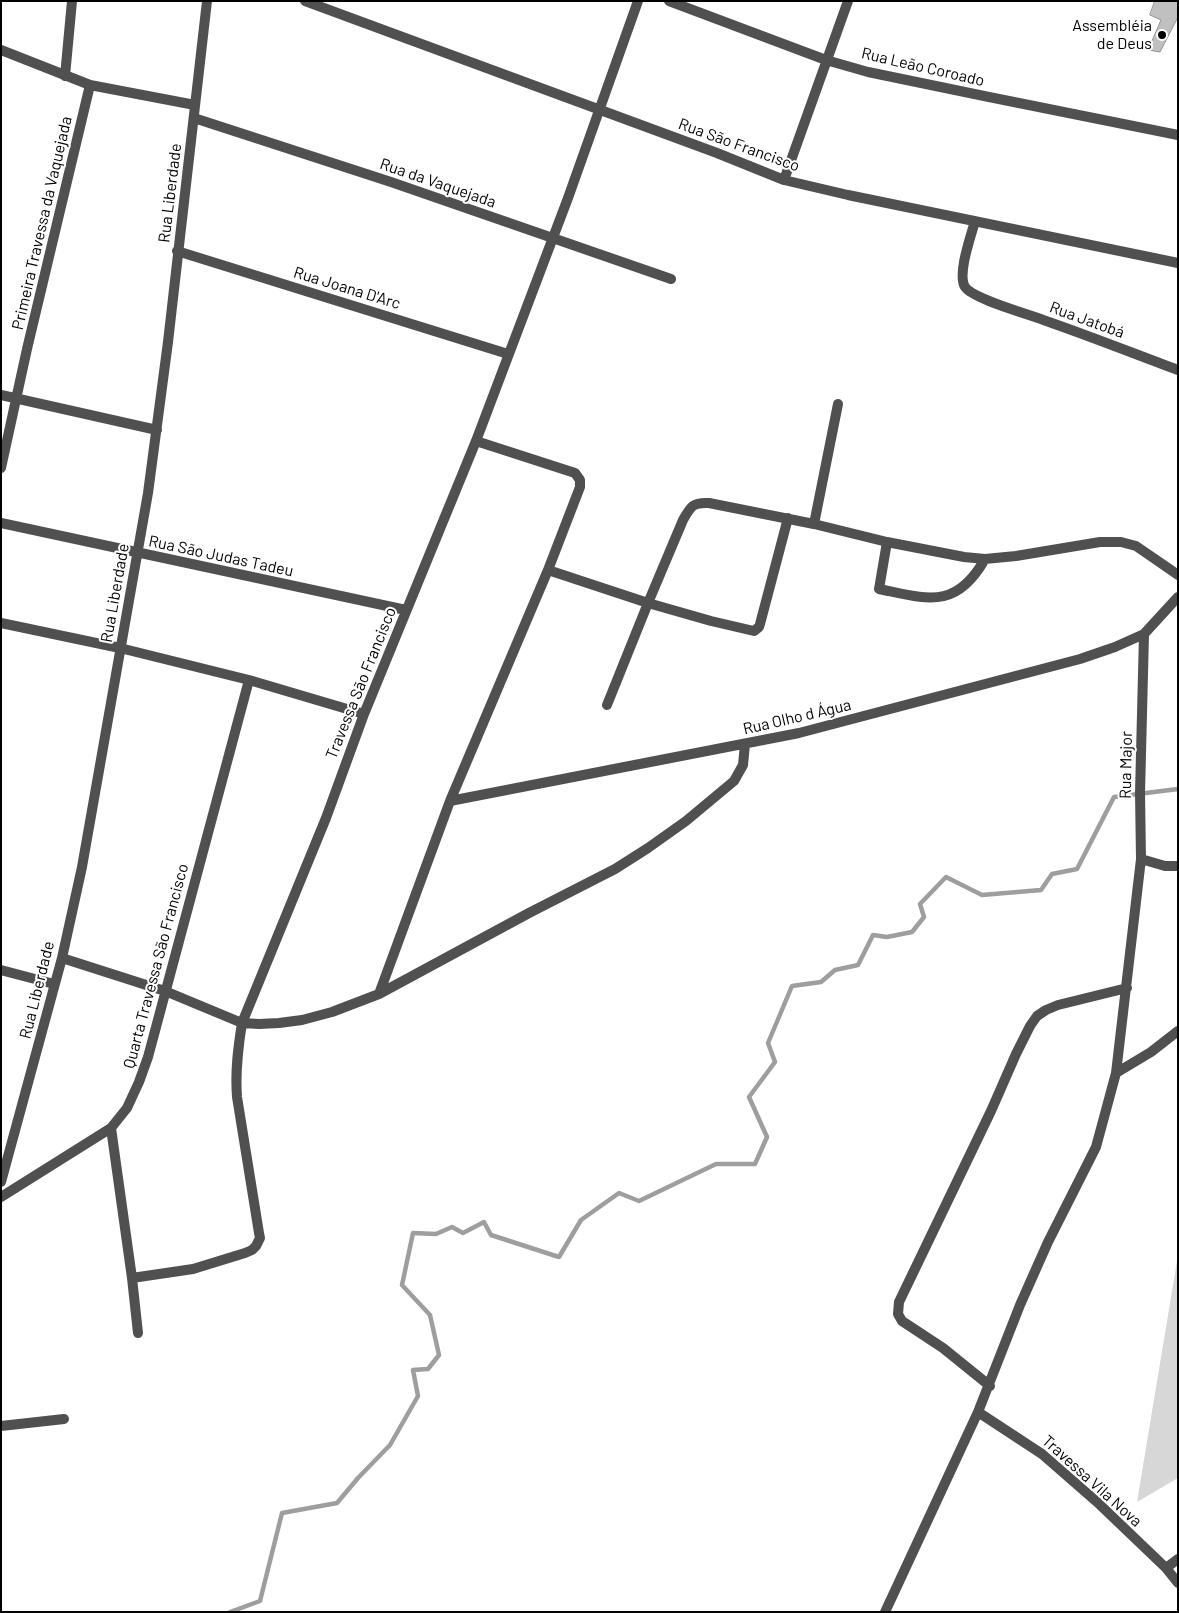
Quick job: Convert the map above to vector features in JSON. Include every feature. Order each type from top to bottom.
[{"type":"street","points":[[66,76],[72,1]]},
{"type":"street","name":"Rua Liberdade","points":[[1,1182],[62,958],[82,867],[138,554],[157,430],[207,1]]},
{"type":"street","name":"Rua São Francisco","points":[[305,1],[784,180],[1178,263]]},
{"type":"street","name":"Travessa São Francisco","points":[[132,1278],[193,1269],[220,1262],[252,1250],[259,1241],[235,1078],[236,1058],[242,1023],[326,818],[364,714],[476,441],[568,198],[638,1]]},
{"type":"street","name":"Rua Leão Coroado","points":[[669,1],[826,60],[868,72],[1178,135]]},
{"type":"street","points":[[784,180],[848,1]]},
{"type":"street","points":[[1,50],[90,85],[195,105]]},
{"type":"street","name":"Primeira Travessa da Vaquejada","points":[[1,468],[90,85]]},
{"type":"street","name":"Rua da Vaquejada","points":[[194,118],[390,182],[671,279]]},
{"type":"street","name":"Rua Jatobá","points":[[975,221],[964,266],[963,282],[969,291],[985,300],[1178,370]]},
{"type":"street","name":"Rua Joana D'Arc","points":[[177,251],[508,354]]},
{"type":"street","points":[[1,395],[157,430]]},
{"type":"street","points":[[814,524],[838,404]]},
{"type":"street","points":[[379,994],[450,801],[548,570],[580,487],[580,480],[574,473],[476,441]]},
{"type":"street","points":[[607,705],[689,508],[700,502],[788,518],[887,542],[964,557],[985,559],[1016,556],[1100,542],[1121,542],[1136,546],[1178,575]]},
{"type":"street","points":[[548,570],[648,603],[749,631],[756,629],[760,624],[788,518]]},
{"type":"street","name":"Rua São Judas Tadeu","points":[[1,524],[406,610]]},
{"type":"street","points":[[887,542],[879,589],[921,598],[947,596],[960,589],[970,581],[985,559]]},
{"type":"street","points":[[1144,634],[1178,597]]},
{"type":"street","points":[[1,623],[120,648],[249,680],[364,714]]},
{"type":"street","name":"Rua Olho d Água","points":[[450,801],[746,744],[837,724],[1033,672],[1115,647],[1144,634]]},
{"type":"street","name":"Rua Major","points":[[885,1612],[990,1386],[1032,1278],[1096,1147],[1116,1073],[1141,859],[1140,793],[1144,634]]},
{"type":"street","name":"Quarta Travessa São Francisco","points":[[1,1197],[110,1128],[127,1108],[148,1057],[249,680]]},
{"type":"street","points":[[62,958],[165,991],[242,1023],[279,1023],[302,1020],[332,1012],[379,994],[615,869],[648,848],[693,815],[734,781],[743,765],[746,744]]},
{"type":"street","points":[[1141,859],[1165,866],[1178,866]]},
{"type":"street","points":[[1,970],[54,984]]},
{"type":"street","points":[[990,1386],[942,1348],[902,1320],[898,1314],[899,1302],[991,1111],[1016,1054],[1037,1016],[1058,1005],[1127,988]]},
{"type":"street","points":[[1116,1073],[1151,1052],[1178,1031]]},
{"type":"street","points":[[110,1128],[138,1333]]},
{"type":"street","name":"Travessa Vila Nova","points":[[978,1412],[1042,1454],[1097,1502],[1166,1568],[1178,1583]]},
{"type":"street","points":[[1,1426],[64,1419]]},
{"type":"street","points":[[1166,1568],[1178,1559]]},
{"type":"street","points":[[890,1600],[896,1612]]},
{"type":"shaded area","points":[[1178,1255],[1178,1478],[1137,1502]]},
{"type":"building","name":"Assembléia de Deus","points":[[1155,1],[1178,1],[1178,17],[1160,52],[1148,50],[1161,20],[1150,15]]},
{"type":"waterway","points":[[230,1612],[260,1601],[282,1513],[337,1503],[390,1445],[418,1396],[413,1370],[428,1369],[439,1355],[430,1315],[402,1285],[413,1233],[436,1234],[452,1227],[463,1233],[484,1222],[491,1235],[559,1257],[581,1220],[619,1193],[639,1201],[716,1164],[755,1164],[767,1137],[749,1097],[775,1062],[768,1043],[792,986],[821,982],[835,970],[858,965],[873,935],[887,937],[912,932],[924,917],[920,904],[946,877],[982,895],[1041,890],[1052,874],[1077,869],[1114,797],[1178,789]]},
{"type":"place","name":"Assembléia de Deus","points":[[1162,35]]}]
